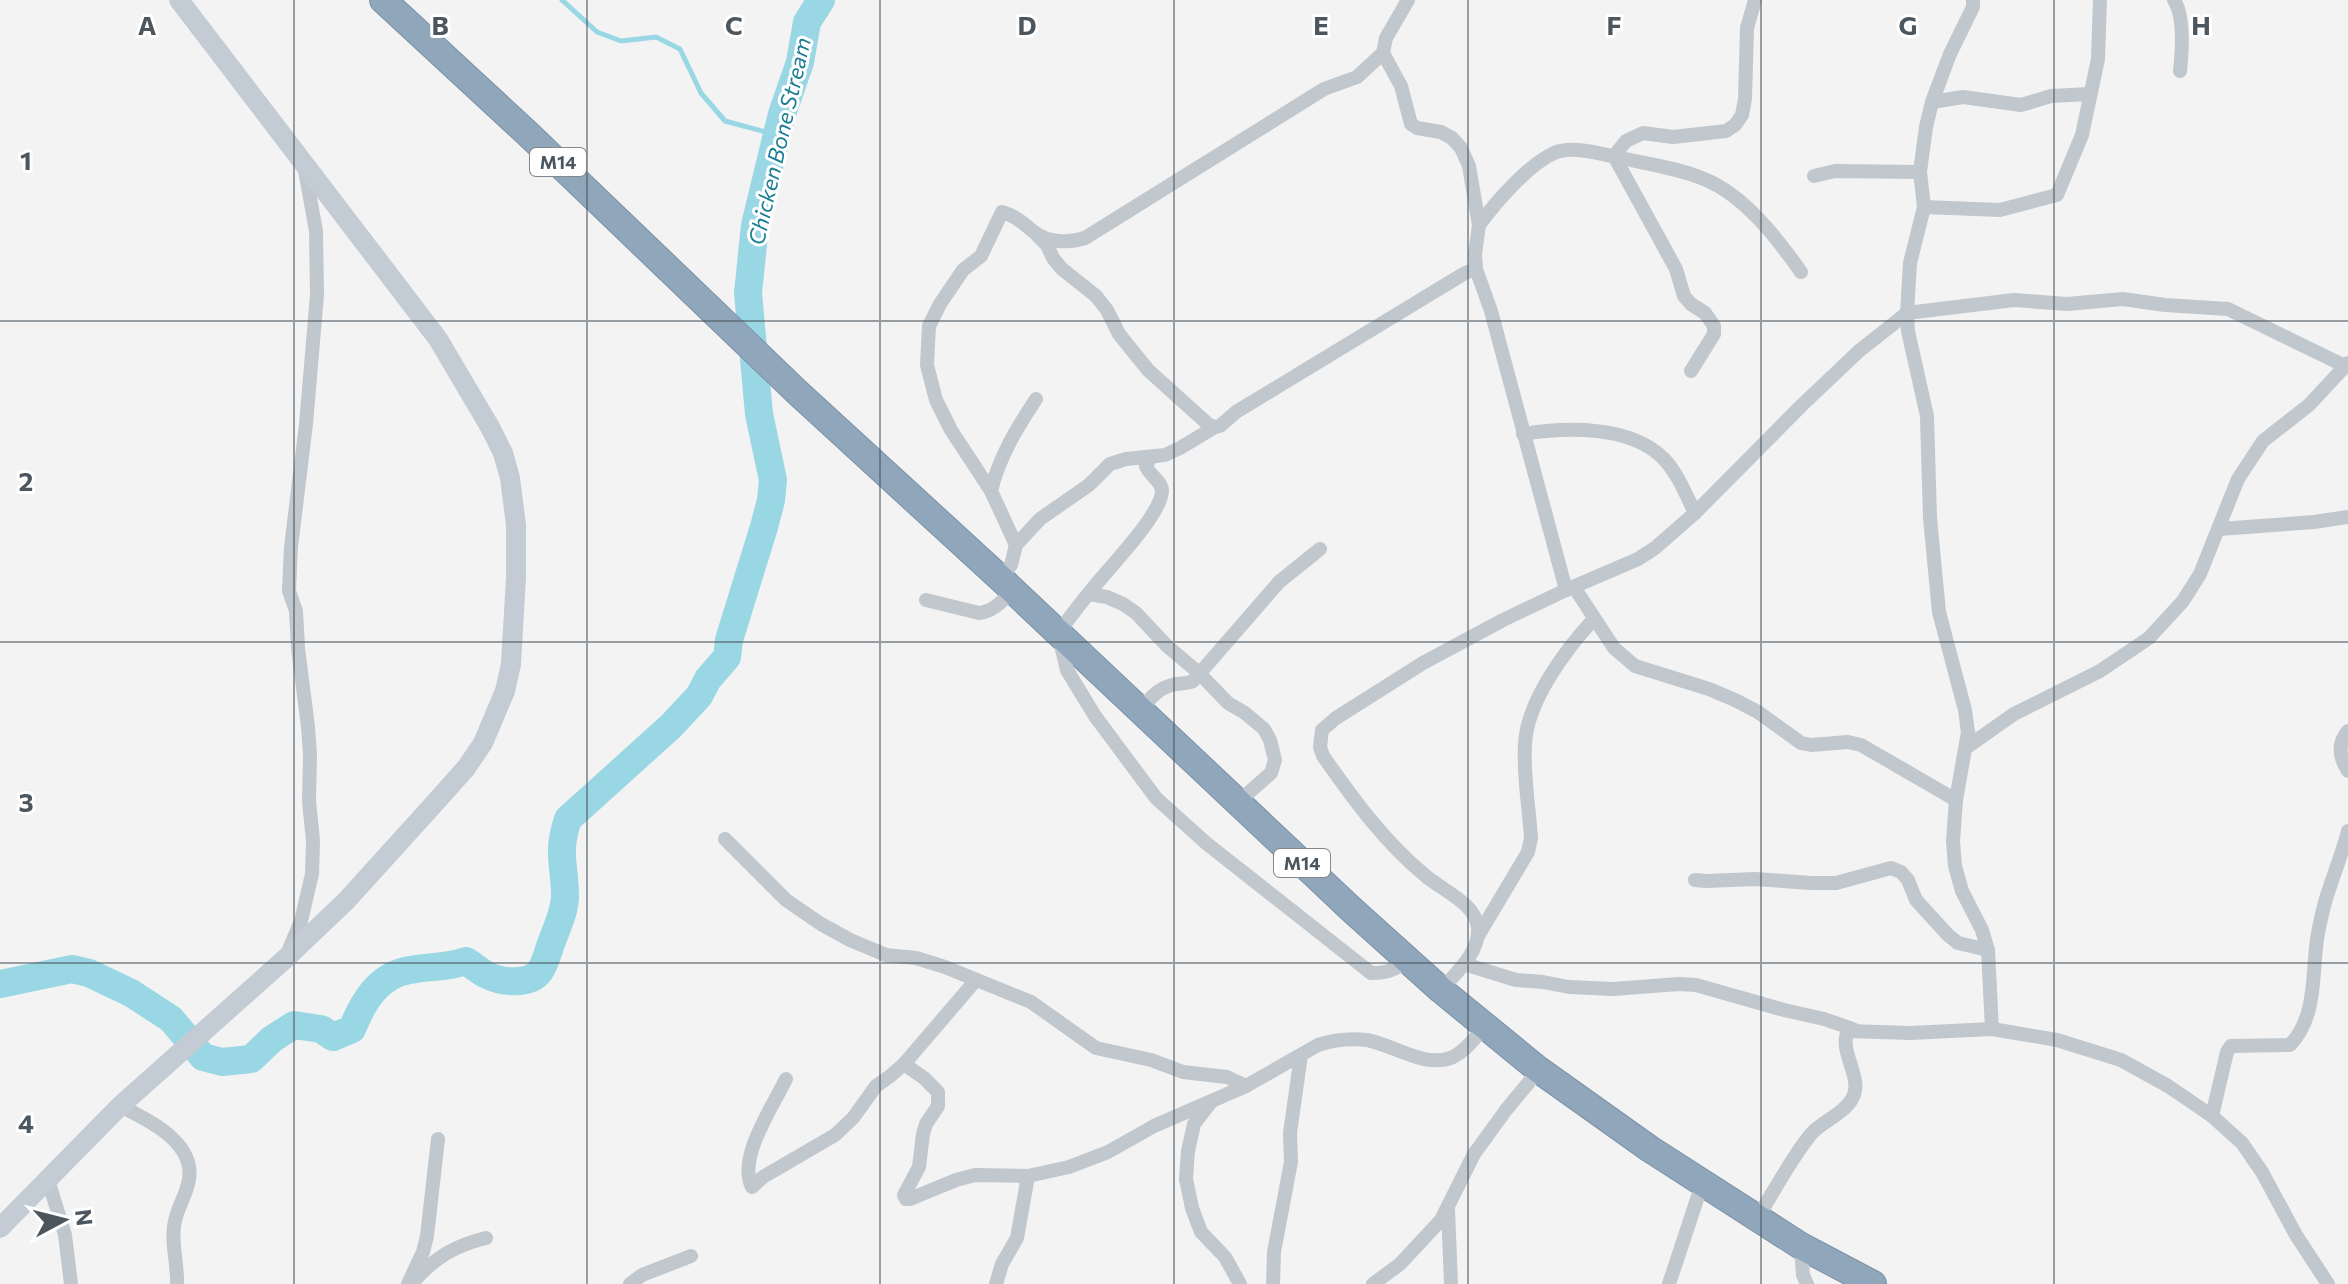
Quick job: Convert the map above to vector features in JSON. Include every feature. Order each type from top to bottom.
[{"type":"highway","name":"M14","points":[[383,0],[528,134],[781,378],[1441,990],[1539,1070],[1616,1126],[1757,1219],[1873,1284]]},
{"type":"street","points":[[0,1228],[120,1106],[346,901],[414,827],[466,768],[483,743],[496,717],[511,664],[516,577],[514,499],[503,453],[490,427],[438,339],[179,0]]},
{"type":"street","points":[[1037,235],[1060,241],[1085,238],[1324,89],[1357,77],[1383,53],[1386,38],[1408,0]]},
{"type":"street","points":[[1614,156],[1626,141],[1643,133],[1673,137],[1726,131],[1735,125],[1742,115],[1745,99],[1747,28],[1755,0]]},
{"type":"street","points":[[1973,0],[1973,7],[1950,54],[1932,102],[1920,172],[1924,207],[1910,263],[1907,313],[1908,331],[1927,416],[1934,580],[1968,732],[1956,800],[1955,866],[1962,891],[1982,930],[1988,950],[1992,1029]]},
{"type":"street","points":[[1924,207],[2000,210],[2057,195],[2082,135],[2098,59],[2100,0]]},
{"type":"street","points":[[2174,0],[2178,7],[2182,49],[2180,71]]},
{"type":"street","points":[[1383,53],[1401,86],[1411,124],[1441,132],[1461,148],[1471,175],[1479,225],[1476,269],[1491,311],[1523,434],[1570,588],[1614,648],[1635,666],[1735,700],[1758,712],[1801,743],[1848,742],[1861,745],[1956,800]]},
{"type":"street","points":[[1932,102],[1963,97],[2021,105],[2051,96],[2090,94]]},
{"type":"street","points":[[1479,225],[1506,193],[1539,162],[1556,152],[1581,151],[1664,167],[1705,179],[1725,190],[1763,224],[1801,272]]},
{"type":"street","points":[[1614,156],[1676,269],[1684,296],[1705,313],[1714,326],[1714,334],[1691,371]]},
{"type":"street","points":[[285,959],[301,921],[312,874],[313,841],[308,727],[296,611],[289,591],[317,283],[316,231],[303,162]]},
{"type":"street","points":[[1814,176],[1835,171],[1920,172]]},
{"type":"street","points":[[1016,545],[991,491],[951,430],[936,400],[927,365],[929,326],[963,270],[981,256],[1002,212],[1015,216],[1047,245],[1062,269],[1096,296],[1119,334],[1148,370],[1215,427]]},
{"type":"street","points":[[926,600],[979,613],[994,608],[1007,585],[1016,545],[1040,519],[1089,485],[1110,464],[1165,455],[1180,448],[1476,269]]},
{"type":"street","points":[[1478,937],[1478,926],[1470,910],[1408,861],[1366,815],[1323,756],[1322,730],[1423,663],[1503,620],[1638,559],[1695,513],[1859,351],[1907,313],[2014,300],[2067,304],[2123,299],[2228,309],[2347,364],[2309,405],[2263,441],[2238,479],[2206,562],[2189,592],[2149,638],[2100,671],[2014,714],[1967,747]]},
{"type":"street","points":[[991,491],[1001,458],[1036,399]]},
{"type":"street","points":[[1523,434],[1581,429],[1628,437],[1664,458],[1695,513]]},
{"type":"street","points":[[1150,458],[1146,466],[1148,473],[1161,487],[1157,506],[1127,550],[1058,633],[1067,670],[1095,716],[1156,798],[1206,843],[1371,973],[1397,969],[1407,960]]},
{"type":"street","points":[[2219,529],[2348,517]]},
{"type":"street","points":[[1140,710],[1152,696],[1170,685],[1189,684],[1279,582],[1320,549]]},
{"type":"street","points":[[1089,594],[1107,597],[1136,613],[1228,703],[1264,729],[1274,750],[1271,773],[1238,802]]},
{"type":"street","points":[[1441,990],[1464,964],[1528,852],[1531,838],[1525,744],[1532,713],[1561,657],[1594,619]]},
{"type":"street","points":[[2348,731],[2342,738],[2340,751],[2348,771]]},
{"type":"street","points":[[2212,1116],[2231,1046],[2290,1045],[2299,1035],[2309,1008],[2317,939],[2325,903],[2348,831]]},
{"type":"street","points":[[725,839],[786,900],[850,940],[886,955],[916,958],[945,967],[1031,1002],[1096,1048],[1151,1060],[1183,1072],[1227,1077],[1246,1086]]},
{"type":"street","points":[[1695,880],[1836,883],[1891,868],[1901,872],[1908,880],[1916,900],[1948,935],[1958,943],[1988,950]]},
{"type":"street","points":[[1464,964],[1516,980],[1569,987],[1613,989],[1696,985],[1853,1029],[1876,1033],[1992,1029],[2057,1040],[2121,1060],[2168,1086],[2212,1116],[2242,1143],[2328,1284]]},
{"type":"street","points":[[786,1079],[752,1152],[748,1172],[752,1187],[763,1177],[835,1135],[853,1118],[876,1086],[904,1064],[976,980]]},
{"type":"street","points":[[904,1064],[938,1092],[938,1106],[923,1134],[919,1167],[904,1195],[910,1199],[975,1175],[1028,1176],[1069,1167],[1108,1152],[1154,1126],[1246,1086],[1329,1041],[1365,1040],[1437,1060],[1452,1057],[1464,1049],[1485,1027]]},
{"type":"street","points":[[1757,1219],[1812,1133],[1848,1104],[1854,1095],[1855,1083],[1845,1039],[1848,1031],[1853,1029]]},
{"type":"street","points":[[1273,1284],[1274,1252],[1291,1162],[1290,1133],[1301,1055]]},
{"type":"street","points":[[1373,1284],[1400,1264],[1448,1210],[1474,1154],[1539,1070]]},
{"type":"street","points":[[1211,1101],[1194,1124],[1186,1179],[1201,1232],[1225,1257],[1240,1284]]},
{"type":"street","points":[[120,1106],[144,1118],[174,1141],[188,1161],[189,1179],[174,1223],[177,1284]]},
{"type":"street","points":[[410,1284],[427,1236],[438,1139]]},
{"type":"street","points":[[996,1284],[1002,1264],[1017,1238],[1028,1176]]},
{"type":"street","points":[[48,1180],[65,1235],[71,1284]]},
{"type":"street","points":[[1669,1284],[1702,1184]]},
{"type":"street","points":[[1448,1210],[1451,1284]]},
{"type":"street","points":[[410,1284],[445,1253],[486,1238]]},
{"type":"street","points":[[1801,1246],[1803,1275],[1807,1284]]},
{"type":"street","points":[[630,1284],[642,1275],[691,1256]]},
{"type":"waterway","points":[[562,0],[597,32],[621,41],[656,37],[680,49],[701,93],[725,121],[777,135]]},
{"type":"waterway","name":"Chicken Bone Stream","points":[[0,984],[72,969],[89,973],[131,993],[171,1019],[203,1057],[222,1062],[251,1059],[272,1039],[294,1025],[321,1029],[333,1037],[352,1029],[373,991],[399,973],[466,961],[500,980],[523,981],[540,971],[564,905],[562,848],[568,819],[671,726],[699,696],[708,679],[727,657],[729,640],[764,527],[773,480],[759,414],[748,293],[755,225],[782,114],[800,62],[807,22],[821,0]]}]
